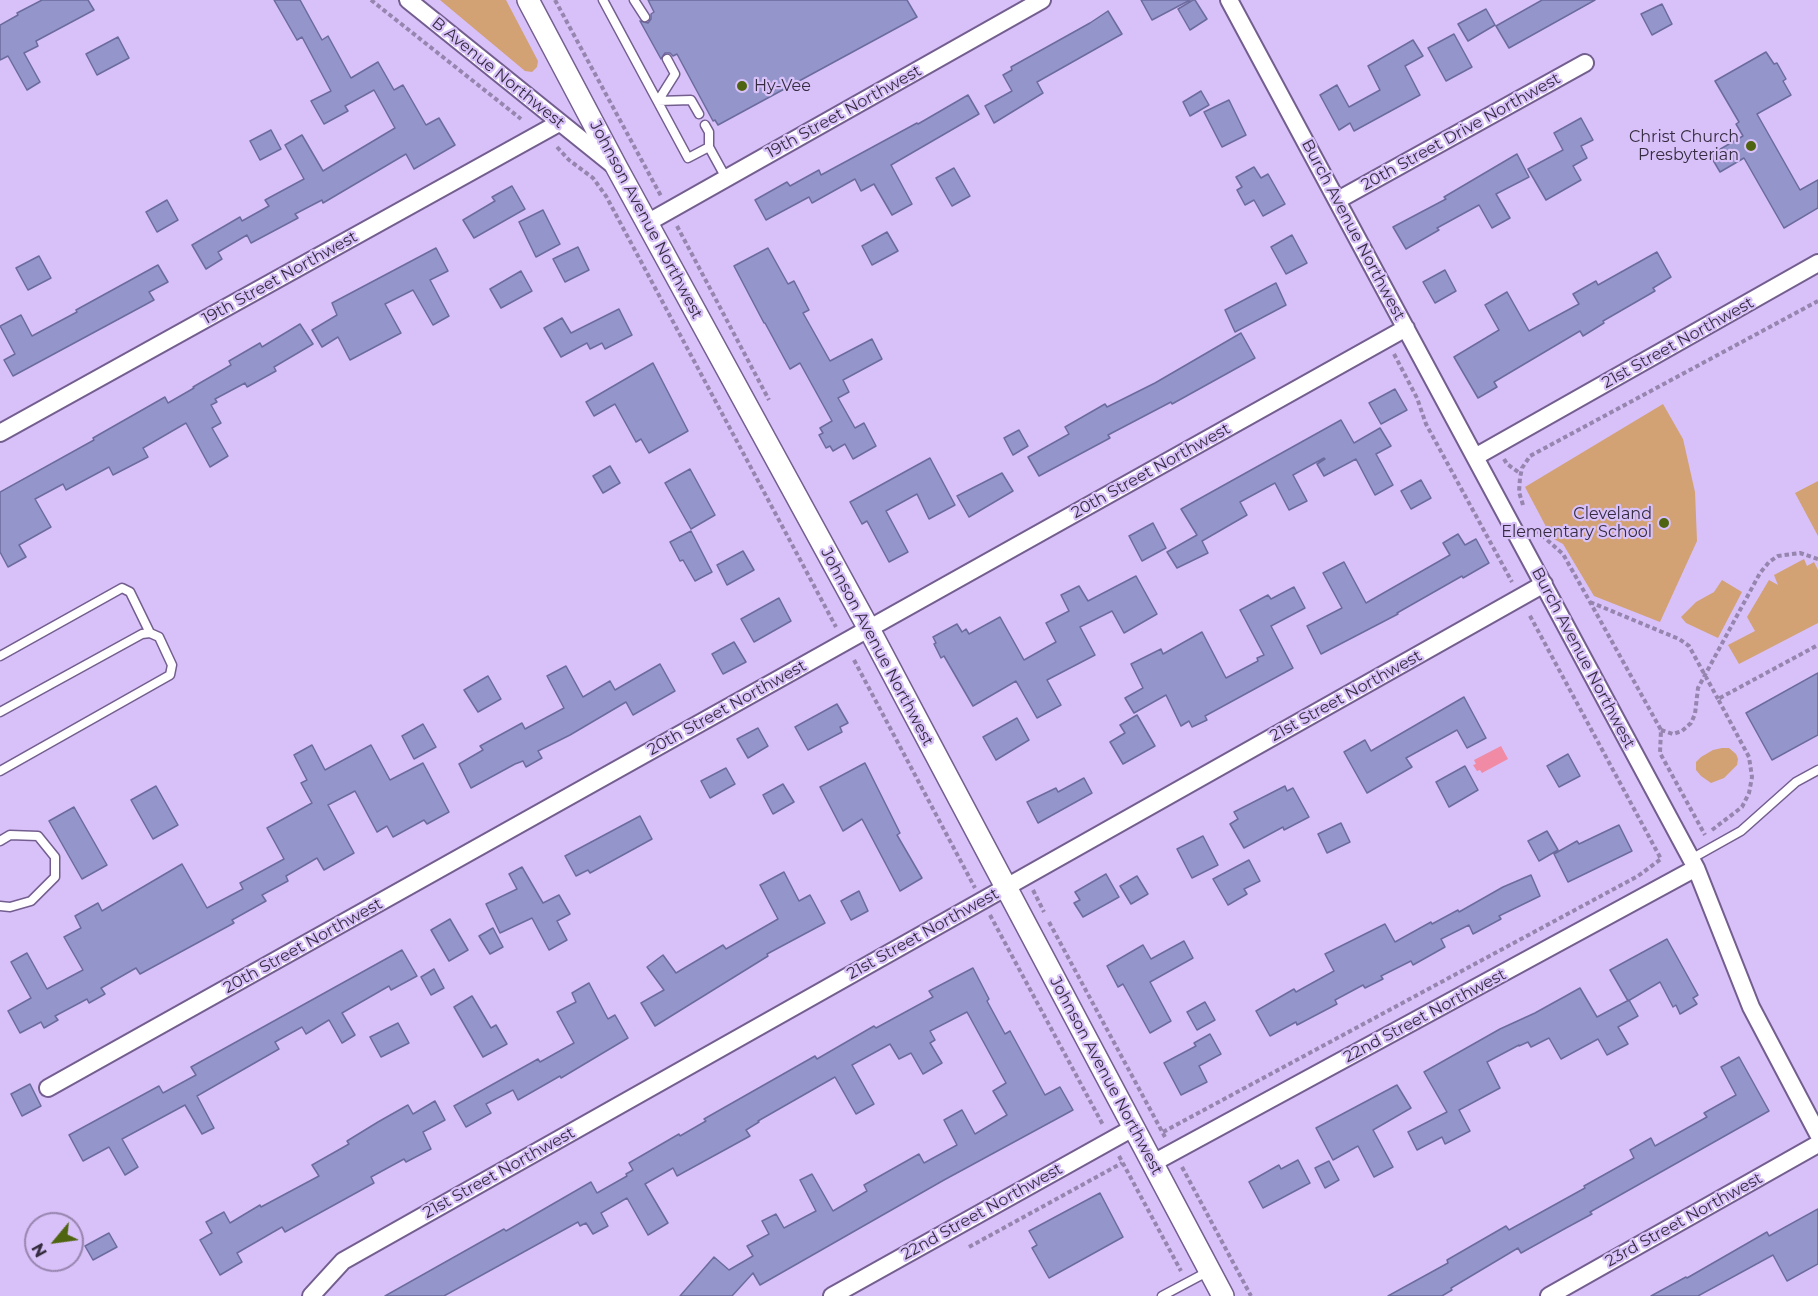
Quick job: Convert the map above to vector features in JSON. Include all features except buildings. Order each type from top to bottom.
[{"type":"street","name":"B Avenue Northwest","points":[[408,0],[617,168]]},
{"type":"street","name":"Johnson Avenue Northwest","points":[[528,0],[617,168],[869,629],[1223,1296]]},
{"type":"street","name":"19th Street Northwest","points":[[647,223],[1042,0]]},
{"type":"street","name":"Burch Avenue Northwest","points":[[1229,0],[1694,863],[1751,1007],[1818,1134]]},
{"type":"street","name":"20th Street Drive Northwest","points":[[1338,200],[1584,63]]},
{"type":"street","name":"19th Street Northwest","points":[[0,433],[560,123]]},
{"type":"street","name":"21st Street Northwest","points":[[1475,457],[1818,263]]},
{"type":"street","name":"20th Street Northwest","points":[[48,1089],[1406,328]]},
{"type":"street","name":"21st Street Northwest","points":[[311,1296],[343,1261],[1544,584]]},
{"type":"street","name":"22nd Street Northwest","points":[[1153,1163],[1694,863]]},
{"type":"street","name":"22nd Street Northwest","points":[[832,1296],[1133,1128]]},
{"type":"street","name":"23rd Street Northwest","points":[[1549,1296],[1818,1144]]},
{"type":"lane","points":[[603,0],[688,158],[709,147]]},
{"type":"lane","points":[[634,0],[645,17]]},
{"type":"lane","points":[[658,101],[675,74],[667,59]]},
{"type":"lane","points":[[658,101],[691,100],[699,114]]},
{"type":"lane","points":[[705,125],[709,147],[726,178]]},
{"type":"lane","points":[[0,656],[122,588],[130,592],[150,633],[159,638],[172,664],[170,675],[0,771]]},
{"type":"lane","points":[[0,712],[142,634],[150,633]]},
{"type":"lane","points":[[1694,863],[1741,831],[1796,782],[1818,770]]},
{"type":"lane","points":[[0,841],[10,835],[38,836],[55,857],[55,877],[31,902],[10,907],[0,906]]},
{"type":"lane","points":[[1162,1296],[1209,1271]]},
{"type":"path","points":[[371,0],[521,119]]},
{"type":"path","points":[[557,147],[569,160],[593,178],[606,196],[836,627]]},
{"type":"path","points":[[1524,508],[1519,492],[1521,474],[1530,456],[1818,301]]},
{"type":"path","points":[[1393,351],[1417,399],[1426,424],[1513,584]]},
{"type":"path","points":[[1443,454],[1452,450]]},
{"type":"path","points":[[1503,458],[1507,464],[1521,474]]},
{"type":"path","points":[[1533,524],[1537,532],[1563,554],[1661,730],[1660,753],[1705,835]]},
{"type":"path","points":[[1661,730],[1673,734],[1682,731],[1691,723],[1695,714],[1698,688],[1760,573],[1769,562],[1778,556],[1800,553],[1818,559]]},
{"type":"path","points":[[1590,602],[1679,639],[1689,646],[1749,757],[1752,777],[1749,793],[1742,807],[1698,838]]},
{"type":"path","points":[[1163,1132],[1638,876],[1661,859],[1529,614]]},
{"type":"path","points":[[1718,699],[1818,645]]},
{"type":"path","points":[[854,660],[982,901],[1031,985],[1110,1141],[1187,1283]]},
{"type":"path","points":[[969,1247],[1122,1163]]},
{"type":"shaded area","points":[[440,0],[506,0],[538,61],[537,67],[532,72],[525,71]]},
{"type":"shaded area","points":[[1663,404],[1683,439],[1695,492],[1697,541],[1660,622],[1594,596],[1563,544],[1552,538],[1525,487]]},
{"type":"shaded area","points":[[1818,481],[1818,536],[1795,493]]},
{"type":"shaded area","points":[[1804,559],[1807,566],[1814,562],[1818,570],[1818,623],[1739,664],[1728,645],[1755,631],[1747,617],[1769,580],[1778,585],[1774,575]]},
{"type":"shaded area","points":[[1722,580],[1742,592],[1718,638],[1686,623],[1681,617],[1696,602],[1714,592]]},
{"type":"shaded area","points":[[1501,746],[1508,759],[1482,773],[1480,770],[1477,771],[1473,765],[1476,764],[1474,760]]},
{"type":"shaded area","points":[[1729,748],[1736,754],[1737,765],[1724,778],[1711,783],[1696,770],[1696,762],[1713,750]]},
{"type":"place","name":"Hy-Vee","points":[[742,86]]},
{"type":"place","name":"Christ Church Presbyterian","points":[[1751,146]]},
{"type":"place","name":"Cleveland Elementary School","points":[[1664,523]]}]
